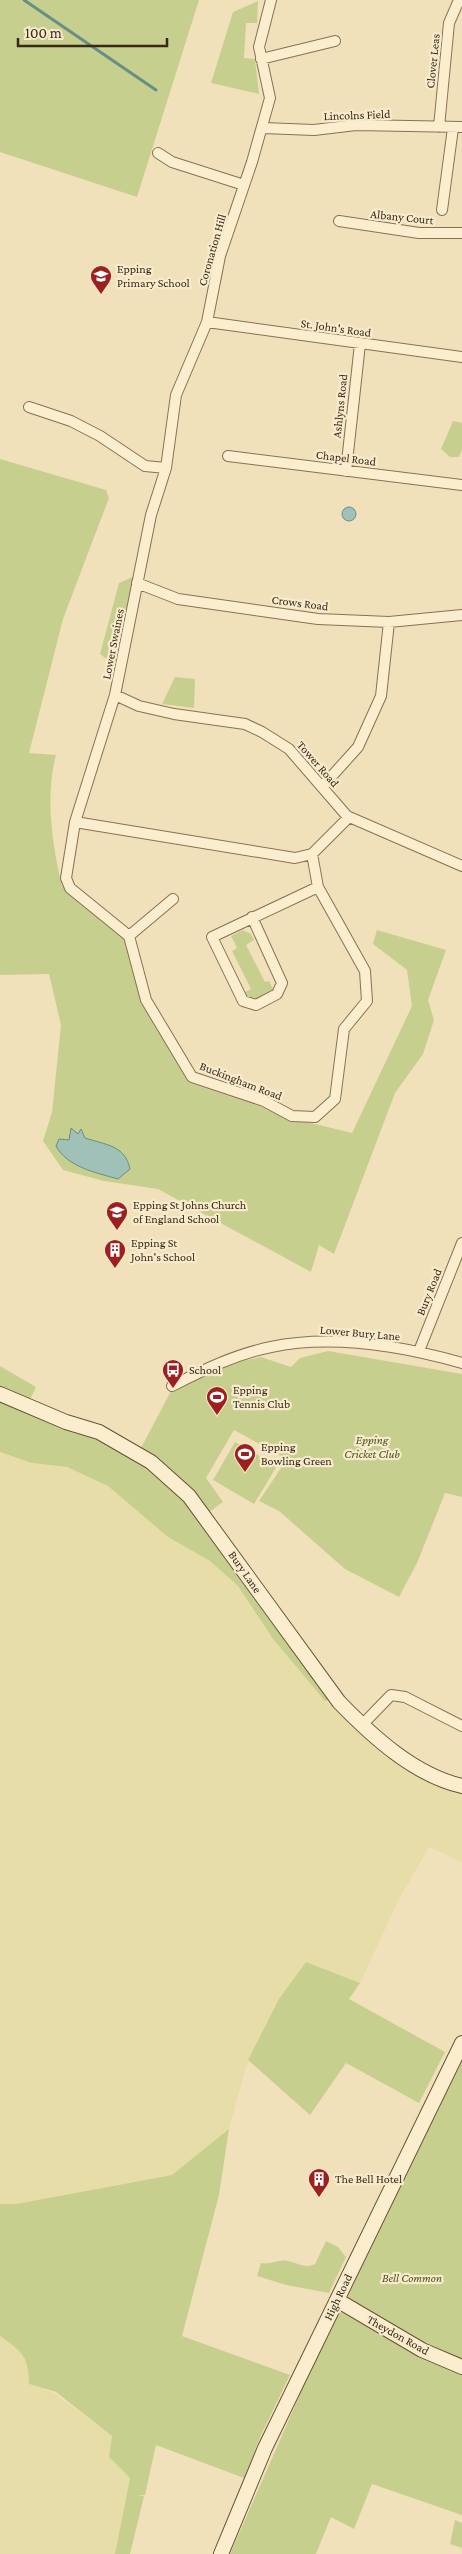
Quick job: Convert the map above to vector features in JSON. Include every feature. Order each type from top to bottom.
[{"type":"main road","name":"Bury Lane","points":[[0,1394],[66,1422],[99,1432],[151,1462],[189,1496],[327,1688],[362,1725],[411,1763],[462,1786]]},
{"type":"main road","name":"High Road","points":[[222,2554],[265,2448],[462,2043]]},
{"type":"main road","name":"Theydon Road","points":[[337,2300],[422,2350],[462,2367]]},
{"type":"street","name":"Coronation Hill","points":[[207,322],[220,256],[263,128],[270,98],[261,59],[260,37],[271,0]]},
{"type":"street","name":"Clover Leas","points":[[439,127],[449,23],[459,0]]},
{"type":"street","points":[[261,59],[335,41]]},
{"type":"street","name":"Lincolns Field","points":[[263,128],[314,130],[356,125],[457,127],[442,210]]},
{"type":"street","points":[[158,153],[172,162],[244,185]]},
{"type":"street","name":"Albany Court","points":[[339,221],[404,231],[462,233]]},
{"type":"street","name":"St. John's Road","points":[[207,322],[462,357]]},
{"type":"street","name":"Lower Swaines","points":[[74,822],[115,695],[151,515],[166,468],[176,395],[207,322]]},
{"type":"street","name":"Ashlyns Road","points":[[346,470],[360,344]]},
{"type":"street","points":[[29,407],[71,422],[100,436],[145,466],[166,468]]},
{"type":"street","name":"Chapel Road","points":[[228,456],[462,485]]},
{"type":"street","name":"Crows Road","points":[[137,584],[178,599],[318,619],[389,622],[462,615]]},
{"type":"street","points":[[322,787],[358,746],[381,696],[389,622]]},
{"type":"street","name":"Tower Road","points":[[115,695],[139,706],[174,714],[245,724],[254,728],[289,748],[348,817],[462,866]]},
{"type":"street","points":[[172,899],[129,936],[70,888],[66,878],[74,822],[295,858],[312,854],[348,817]]},
{"type":"street","name":"Buckingham Road","points":[[129,936],[146,1000],[192,1077],[264,1101],[292,1116],[315,1117],[335,1099],[344,1029],[367,1001],[365,971],[318,887],[312,854]]},
{"type":"street","points":[[252,918],[282,983],[277,994],[256,1005],[243,1001],[212,937],[252,918],[318,887]]},
{"type":"street","name":"Bury Road","points":[[419,1351],[462,1243]]},
{"type":"street","name":"Lower Bury Lane","points":[[172,1386],[212,1366],[271,1347],[313,1341],[419,1351],[462,1363]]},
{"type":"street","points":[[362,1725],[391,1695],[405,1697],[462,1726]]},
{"type":"shaded area","points":[[0,1452],[32,1463],[67,1467],[108,1486],[168,1537],[210,1561],[238,1586],[273,1639],[325,1701],[399,1760],[462,1792],[462,1862],[429,1847],[399,1899],[360,1983],[306,1962],[248,2060],[228,2132],[172,2175],[16,2204],[0,2204]]},
{"type":"shaded area","points":[[0,2336],[19,2350],[29,2365],[29,2384],[54,2393],[112,2436],[109,2457],[130,2478],[115,2554],[0,2554]]},
{"type":"green space","points":[[0,0],[199,0],[137,197],[0,152]]},
{"type":"green space","points":[[258,1],[257,23],[246,23],[244,58],[255,59],[259,94],[211,83],[233,12]]},
{"type":"green space","points":[[453,421],[462,423],[462,449],[459,457],[450,457],[441,449]]},
{"type":"green space","points":[[0,459],[106,490],[109,498],[63,619],[29,753],[56,755],[50,804],[55,854],[62,886],[127,938],[143,1006],[190,1083],[307,1122],[352,1133],[412,1006],[407,970],[373,944],[377,930],[446,950],[428,1000],[434,1020],[423,1054],[395,1093],[334,1254],[319,1245],[311,1272],[158,1189],[104,1181],[63,1170],[43,1141],[52,1112],[61,1025],[49,974],[0,975]]},
{"type":"green space","points":[[134,576],[113,664],[100,654],[119,583]]},
{"type":"green space","points":[[175,677],[195,679],[194,708],[162,704]]},
{"type":"green space","points":[[243,930],[251,934],[254,940],[246,945],[265,982],[269,981],[275,993],[256,1003],[245,999],[243,993],[251,989],[232,951],[237,948],[231,936]]},
{"type":"green space","name":"Epping Cricket Club","points":[[328,1351],[462,1374],[462,1497],[445,1493],[417,1563],[399,1597],[345,1569],[279,1511],[259,1501],[287,1459],[234,1430],[206,1478],[223,1502],[208,1513],[329,1700],[325,1701],[273,1639],[238,1586],[210,1561],[168,1537],[108,1486],[67,1467],[32,1463],[0,1452],[0,1366],[36,1387],[26,1408],[148,1453],[141,1448],[171,1391],[238,1362],[261,1357],[291,1367],[300,1358]]},
{"type":"green space","name":"Epping Bowling Green","points":[[235,1442],[277,1466],[254,1504],[213,1480]]},
{"type":"green space","points":[[306,1962],[360,1983],[349,1999],[445,2052],[419,2103],[346,2063],[310,2115],[248,2060],[279,1999]]},
{"type":"green space","name":"Bell Common","points":[[462,2054],[462,2360],[444,2356],[346,2300]]},
{"type":"green space","points":[[229,2129],[219,2195],[182,2336],[290,2375],[261,2435],[244,2478],[156,2445],[145,2495],[137,2496],[144,2496],[130,2554],[115,2554],[130,2478],[109,2457],[112,2436],[56,2392],[29,2384],[28,2367],[23,2355],[0,2336],[0,2204],[16,2204],[172,2175]]},
{"type":"green space","points":[[326,2241],[338,2247],[346,2257],[329,2293],[286,2285],[257,2276],[261,2263],[285,2261],[305,2266],[315,2264]]},
{"type":"green space","points":[[337,2310],[414,2352],[462,2370],[462,2515],[372,2484],[354,2529],[331,2517],[316,2554],[230,2554]]},
{"type":"green space","points":[[455,2520],[462,2523],[462,2548],[450,2544]]},
{"type":"water","points":[[346,507],[352,507],[356,514],[352,521],[346,521],[342,517],[342,511]]},
{"type":"water","points":[[71,1128],[78,1134],[81,1129],[85,1138],[119,1150],[124,1155],[130,1169],[118,1179],[83,1168],[67,1159],[56,1146],[59,1139],[69,1140]]},
{"type":"waterway","points":[[24,0],[156,90]]},
{"type":"place","name":"Epping Primary School","points":[[101,295]]},
{"type":"place","name":"Epping St Johns Church of England School","points":[[117,1231]]},
{"type":"place","name":"Epping St John's School","points":[[115,1269]]},
{"type":"place","name":"School","points":[[173,1389]]},
{"type":"place","name":"Epping Tennis Club","points":[[217,1416]]},
{"type":"place","name":"Epping Bowling Green","points":[[245,1473]]},
{"type":"place","name":"The Bell Hotel","points":[[319,2198]]}]
